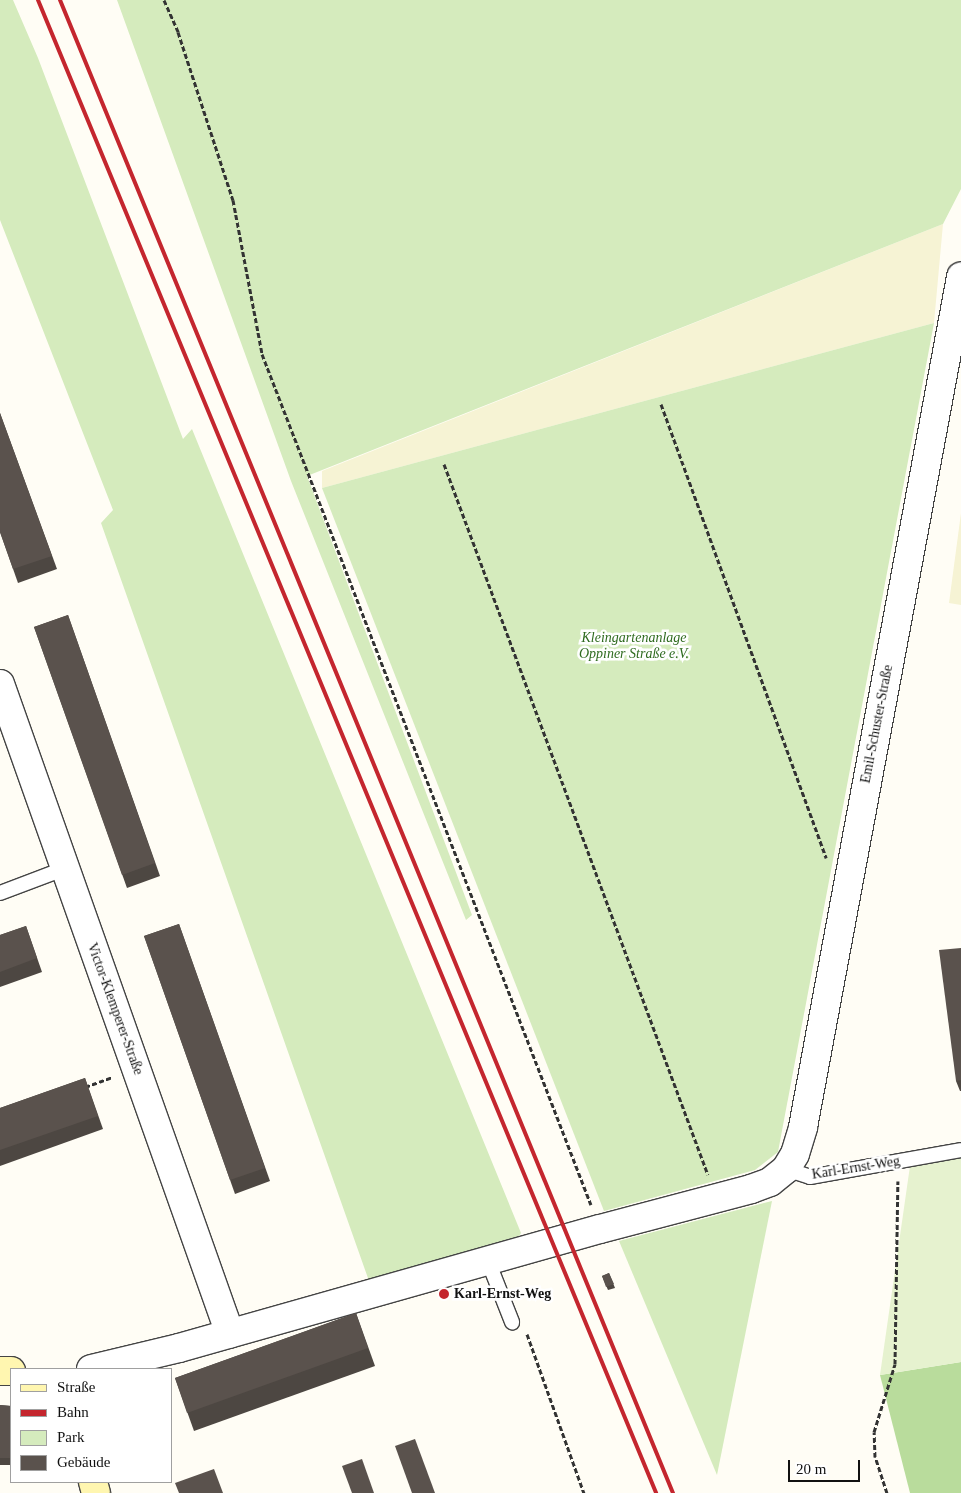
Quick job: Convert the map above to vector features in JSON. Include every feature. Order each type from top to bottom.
[{"type":"street","name":"Emil-Schuster-Straße","points":[[786,1170],[795,1154],[803,1128],[961,277]]},
{"type":"street","name":"Victor-Klemperer-Straße","points":[[0,684],[230,1334]]},
{"type":"street","points":[[95,1368],[230,1334],[600,1229],[716,1199],[770,1182],[786,1170]]},
{"type":"lane","points":[[0,892],[66,868]]},
{"type":"lane","name":"Karl-Ernst-Weg","points":[[786,1170],[810,1178],[961,1150]]},
{"type":"lane","points":[[488,1261],[512,1322]]},
{"type":"path","points":[[164,0],[178,32],[233,200],[262,354],[600,1229]]},
{"type":"path","points":[[661,404],[831,870],[848,881]]},
{"type":"path","points":[[444,464],[716,1199]]},
{"type":"path","points":[[82,1088],[136,1068]]},
{"type":"path","points":[[887,1493],[875,1457],[874,1432],[894,1364],[898,1161]]},
{"type":"path","points":[[512,1322],[527,1333],[584,1493]]},
{"type":"shaded area","points":[[943,224],[934,323],[322,488],[322,471]]},
{"type":"shaded area","points":[[961,513],[961,605],[949,603]]},
{"type":"green space","points":[[0,0],[13,0],[38,58],[183,439],[192,429],[521,1233],[519,1236],[369,1281],[101,523],[113,510],[0,220]]},
{"type":"green space","points":[[117,0],[961,0],[961,189],[943,224],[307,476],[472,915],[466,920],[291,481]]},
{"type":"green space","name":"Kleingartenanlage Oppiner Straße e.V.","points":[[934,323],[778,1152],[755,1170],[604,1211],[322,488]]},
{"type":"green space","points":[[961,1158],[961,1362],[880,1375],[910,1166]]},
{"type":"green space","points":[[772,1201],[717,1475],[619,1241]]},
{"type":"green space","points":[[961,1362],[961,1493],[910,1493],[880,1375]]},
{"type":"building","points":[[0,413],[52,556],[13,569],[0,532]]},
{"type":"building","points":[[68,615],[155,863],[122,875],[34,627]]},
{"type":"building","points":[[179,924],[265,1168],[230,1180],[144,936]]},
{"type":"building","points":[[26,926],[37,958],[0,972],[0,935]]},
{"type":"building","points":[[961,948],[961,1080],[956,1081],[939,950]]},
{"type":"building","points":[[85,1078],[98,1116],[0,1150],[0,1108]]},
{"type":"building","points":[[609,1273],[614,1284],[606,1287],[602,1276]]},
{"type":"building","points":[[356,1313],[368,1348],[187,1413],[175,1378]]},
{"type":"building","points":[[0,1405],[10,1406],[10,1458],[0,1458]]},
{"type":"building","points":[[415,1439],[435,1493],[412,1493],[395,1446]]},
{"type":"building","points":[[362,1459],[374,1493],[352,1493],[342,1466]]},
{"type":"building","points":[[214,1469],[223,1493],[179,1493],[175,1483]]},
{"type":"railway","points":[[38,0],[656,1493]]},
{"type":"railway","points":[[60,0],[673,1493]]},
{"type":"place","name":"Karl-Ernst-Weg","points":[[444,1294]]}]
